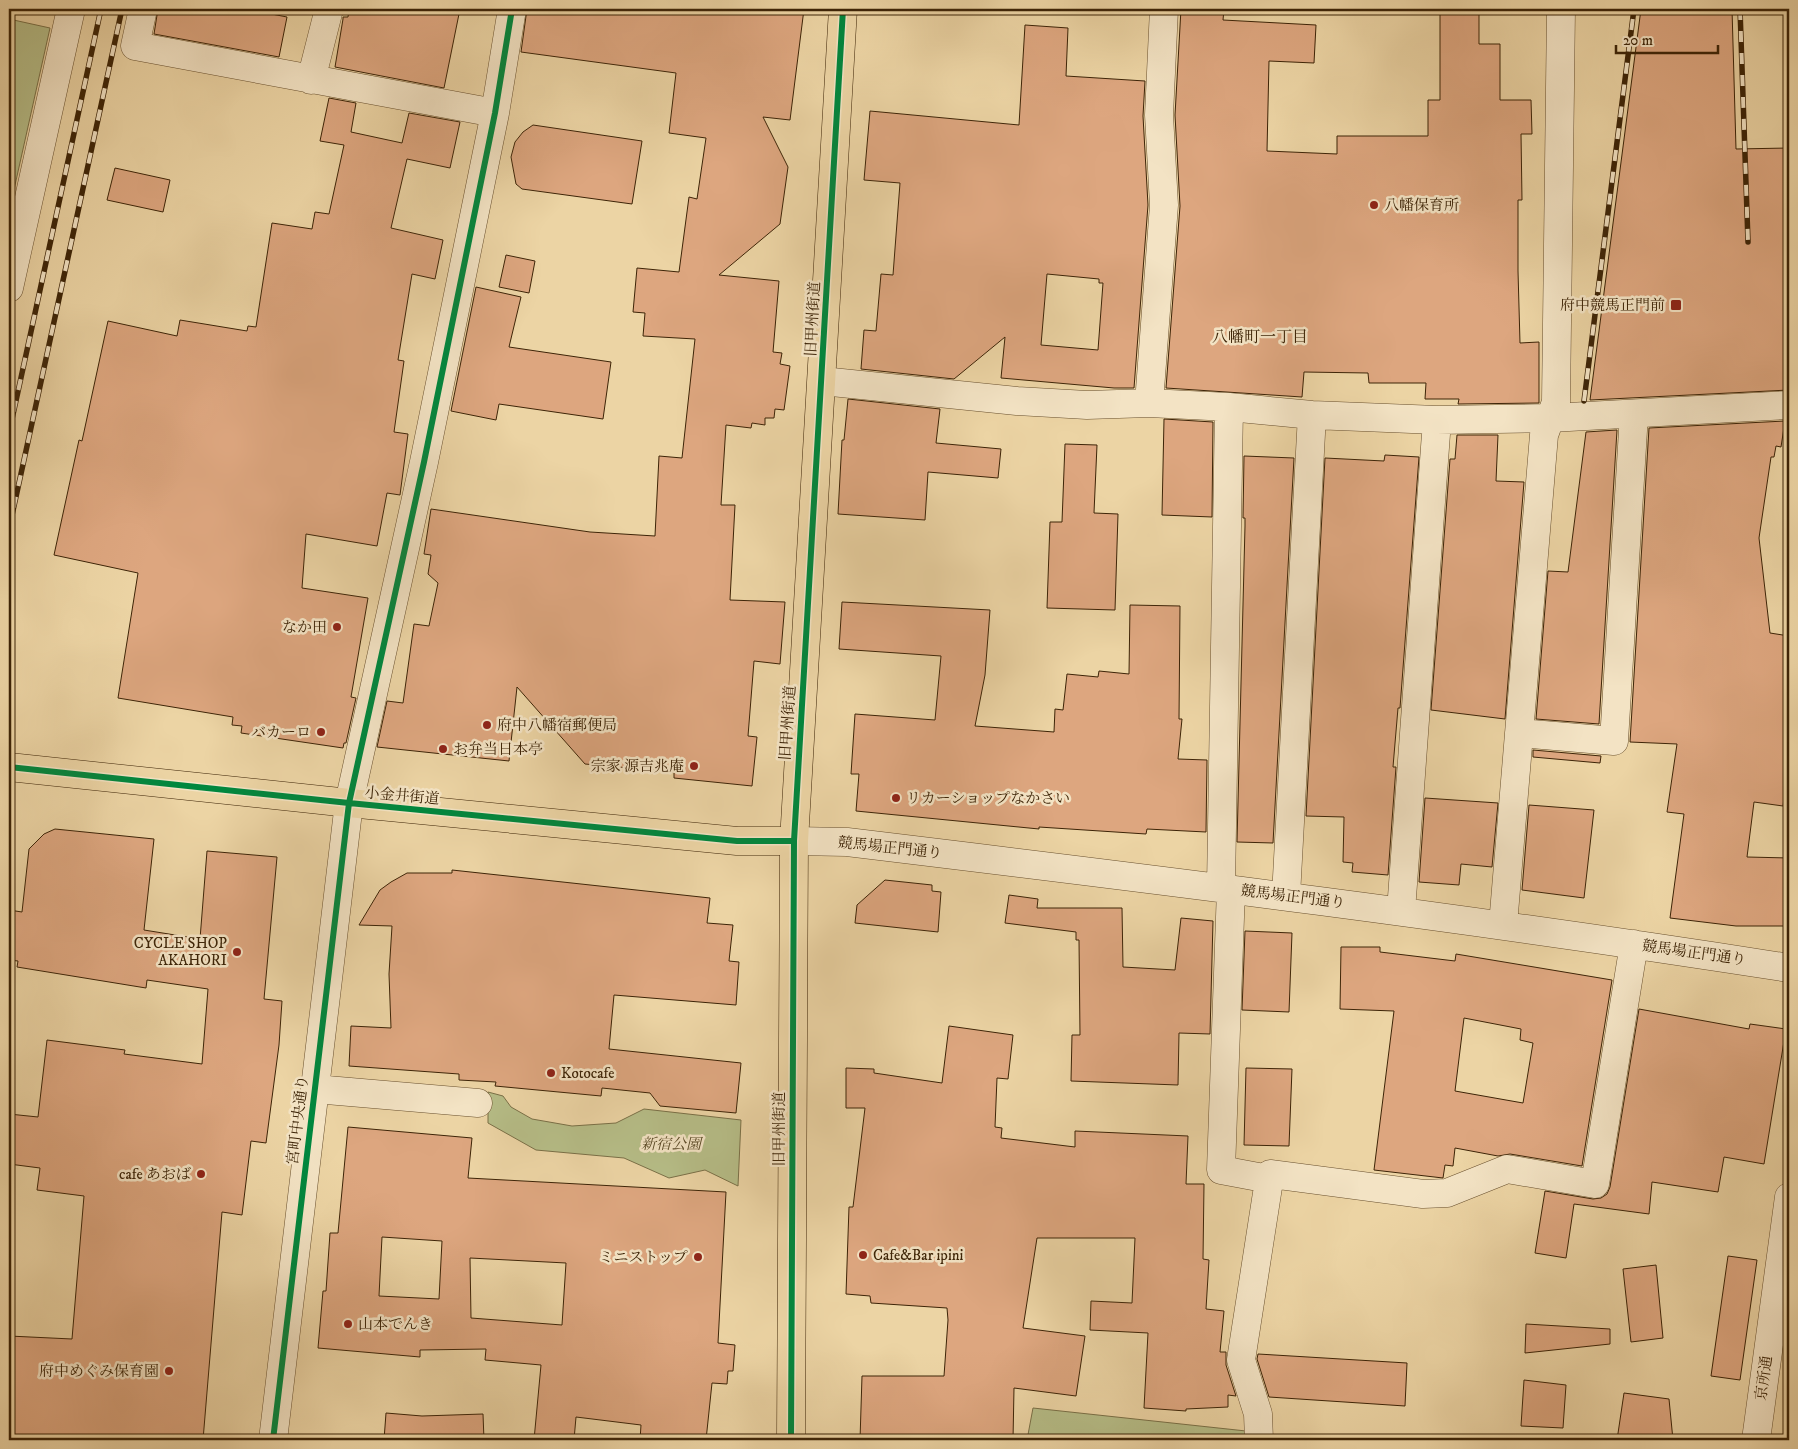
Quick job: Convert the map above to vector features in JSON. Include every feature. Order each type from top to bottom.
[{"type":"main road","name":"旧甲州街道","points":[[791,1440],[794,841],[843,9]]},
{"type":"main road","name":"小金井街道","points":[[9,767],[738,841],[794,841]]},
{"type":"street","points":[[9,288],[13,246],[71,9]]},
{"type":"street","points":[[143,9],[135,46],[494,113]]},
{"type":"street","points":[[311,80],[329,9]]},
{"type":"street","name":"宮町中央通り","points":[[273,1440],[349,803],[424,462],[494,113],[512,9]]},
{"type":"street","points":[[1149,403],[1164,205],[1159,115],[1164,9]]},
{"type":"street","points":[[1502,925],[1544,435],[1556,402],[1561,9]]},
{"type":"street","points":[[822,381],[1017,401],[1087,405],[1149,403],[1437,420],[1550,418],[1789,405]]},
{"type":"street","points":[[1229,407],[1226,888],[1221,1170],[1269,1179]]},
{"type":"street","points":[[1286,896],[1312,414]]},
{"type":"street","points":[[1519,733],[1614,741],[1634,414]]},
{"type":"street","points":[[1401,910],[1437,420]]},
{"type":"street","name":"競馬場正門通り","points":[[794,841],[847,842],[1401,910],[1789,968]]},
{"type":"street","points":[[1259,1440],[1258,1414],[1241,1360],[1270,1174],[1423,1194],[1447,1193],[1507,1169],[1595,1184],[1634,944]]},
{"type":"street","points":[[315,1089],[478,1104]]},
{"type":"street","name":"京所通","points":[[1756,1440],[1781,1319],[1789,1197]]},
{"type":"green space","points":[[9,19],[50,28],[9,212]]},
{"type":"green space","name":"新宿公園","points":[[488,1092],[503,1096],[511,1107],[532,1119],[572,1126],[616,1123],[644,1109],[741,1120],[738,1186],[705,1170],[669,1178],[624,1158],[536,1150],[488,1123]]},
{"type":"green space","points":[[1033,1408],[1246,1431],[1245,1440],[1027,1440]]},
{"type":"building","points":[[158,9],[246,9],[287,17],[279,57],[154,34]]},
{"type":"building","points":[[349,9],[460,9],[444,88],[335,67],[343,17],[348,17]]},
{"type":"building","points":[[527,9],[804,9],[790,120],[763,117],[788,167],[780,224],[719,275],[779,281],[773,352],[782,353],[780,364],[790,366],[784,410],[775,409],[774,418],[765,418],[765,425],[752,423],[751,428],[726,425],[721,505],[735,505],[730,600],[785,602],[780,664],[754,661],[748,736],[757,737],[752,786],[674,778],[674,772],[585,764],[517,687],[509,761],[377,747],[387,701],[403,703],[414,624],[429,626],[438,583],[428,574],[431,555],[424,554],[431,509],[590,532],[655,536],[659,456],[682,458],[695,339],[643,336],[645,313],[633,312],[637,268],[679,272],[689,197],[697,199],[706,138],[669,133],[676,73],[521,52]]},
{"type":"building","points":[[1181,9],[1224,9],[1223,20],[1316,25],[1314,63],[1269,61],[1267,151],[1337,154],[1337,136],[1428,136],[1428,100],[1440,100],[1440,9],[1479,9],[1479,44],[1500,44],[1500,100],[1531,100],[1532,134],[1521,134],[1522,200],[1518,200],[1518,271],[1520,343],[1539,342],[1539,403],[1458,404],[1459,399],[1425,399],[1426,383],[1369,383],[1368,373],[1304,372],[1302,397],[1166,388],[1180,206],[1175,115]]},
{"type":"building","points":[[1641,9],[1732,9],[1736,149],[1789,148],[1789,390],[1590,400]]},
{"type":"building","points":[[1025,25],[1068,28],[1066,76],[1145,81],[1143,116],[1148,205],[1134,388],[1001,378],[1005,337],[954,379],[861,369],[864,330],[876,331],[881,274],[893,275],[900,183],[864,180],[870,111],[1019,125]],"holes":[[[1047,274],[1099,279],[1099,283],[1103,283],[1098,350],[1041,345]]]},
{"type":"building","points":[[329,98],[356,103],[351,132],[402,143],[409,113],[460,122],[450,168],[407,159],[391,228],[443,240],[435,279],[412,274],[398,360],[404,361],[394,432],[408,434],[400,495],[387,493],[377,546],[306,534],[302,588],[368,598],[351,697],[356,698],[346,743],[344,743],[343,748],[241,733],[242,726],[232,725],[233,717],[118,698],[138,573],[54,555],[79,440],[82,441],[108,321],[177,336],[180,320],[247,331],[248,326],[256,327],[272,223],[312,229],[315,212],[329,214],[344,145],[320,141]]},
{"type":"building","points":[[533,125],[642,141],[632,204],[522,189],[516,184],[511,157],[515,142],[523,132]]},
{"type":"building","points":[[115,168],[170,180],[163,212],[107,200]]},
{"type":"building","points":[[506,255],[535,261],[529,293],[499,287]]},
{"type":"building","points":[[476,287],[521,297],[509,347],[611,362],[603,419],[499,404],[496,420],[451,411]]},
{"type":"building","points":[[848,399],[940,409],[936,443],[1001,449],[998,478],[928,472],[925,520],[838,514],[842,440],[844,440]]},
{"type":"building","points":[[1164,419],[1213,422],[1212,517],[1162,515]]},
{"type":"building","points":[[1785,421],[1781,447],[1776,446],[1774,457],[1771,457],[1759,538],[1770,633],[1789,636],[1789,736],[1785,766],[1788,767],[1783,806],[1754,802],[1747,857],[1789,858],[1789,926],[1736,926],[1670,918],[1684,814],[1667,812],[1677,744],[1630,742],[1649,428]]},
{"type":"building","points":[[1617,430],[1599,724],[1536,719],[1548,571],[1568,572],[1586,432]]},
{"type":"building","points":[[1457,435],[1498,435],[1496,481],[1524,482],[1505,719],[1431,710],[1450,459],[1455,459]]},
{"type":"building","points":[[1065,444],[1097,445],[1094,513],[1118,514],[1115,610],[1047,608],[1050,522],[1062,522]]},
{"type":"building","points":[[1385,455],[1419,457],[1400,708],[1398,708],[1393,767],[1396,767],[1388,875],[1352,872],[1353,863],[1343,862],[1344,817],[1306,816],[1325,458],[1384,461]]},
{"type":"building","points":[[1244,456],[1294,458],[1273,843],[1237,842],[1245,526],[1245,518],[1243,518]]},
{"type":"building","points":[[842,602],[990,610],[985,675],[975,726],[1054,732],[1055,709],[1063,710],[1067,674],[1098,677],[1099,671],[1129,674],[1130,605],[1180,606],[1179,719],[1182,719],[1178,759],[1207,760],[1206,832],[1147,829],[1146,834],[1039,827],[1039,829],[856,811],[859,774],[851,774],[855,714],[935,720],[941,656],[839,649]]},
{"type":"building","points":[[1533,750],[1601,756],[1600,763],[1533,757]]},
{"type":"building","points":[[1425,798],[1498,803],[1492,867],[1461,864],[1459,885],[1419,882]]},
{"type":"building","points":[[1529,805],[1594,810],[1584,898],[1522,890]]},
{"type":"building","points":[[55,829],[154,839],[144,930],[200,939],[207,851],[277,857],[264,999],[282,1001],[279,1045],[266,1143],[251,1141],[242,1215],[222,1212],[203,1440],[63,1440],[9,1437],[9,1336],[72,1339],[84,1196],[37,1190],[40,1168],[9,1164],[9,1114],[38,1117],[47,1040],[125,1050],[124,1054],[202,1064],[208,989],[147,980],[146,988],[17,967],[18,961],[9,960],[9,910],[22,912],[29,849],[44,834]]},
{"type":"building","points":[[452,870],[710,898],[707,923],[733,925],[729,961],[739,962],[736,1005],[614,995],[609,1049],[741,1063],[736,1113],[660,1106],[650,1093],[602,1088],[601,1096],[495,1086],[496,1082],[459,1080],[459,1074],[349,1066],[351,1026],[391,1028],[389,974],[392,926],[359,925],[380,890],[391,882],[407,873],[452,873]]},
{"type":"building","points":[[885,880],[932,885],[932,891],[941,892],[938,932],[855,923],[857,905]]},
{"type":"building","points":[[1009,895],[1038,899],[1037,908],[1122,908],[1123,967],[1175,970],[1181,918],[1213,921],[1210,1034],[1179,1033],[1178,1085],[1071,1081],[1072,1035],[1080,1035],[1079,940],[1076,940],[1076,932],[1005,923]]},
{"type":"building","points":[[1245,931],[1292,933],[1289,1012],[1242,1010]]},
{"type":"building","points":[[1341,947],[1380,947],[1380,952],[1455,961],[1456,954],[1612,980],[1582,1166],[1510,1154],[1498,1156],[1455,1148],[1453,1166],[1445,1165],[1443,1178],[1374,1170],[1394,1011],[1340,1009]],"holes":[[[1464,1018],[1521,1029],[1520,1040],[1533,1043],[1523,1103],[1455,1091]]]},
{"type":"building","points":[[1639,1009],[1749,1029],[1750,1024],[1786,1029],[1764,1164],[1724,1157],[1718,1192],[1652,1182],[1649,1214],[1574,1204],[1566,1258],[1535,1253],[1545,1191],[1593,1199],[1601,1198],[1607,1194],[1610,1187]]},
{"type":"building","points":[[949,1026],[1013,1035],[1008,1079],[997,1078],[995,1127],[1002,1128],[1001,1138],[1075,1147],[1075,1131],[1188,1136],[1186,1184],[1204,1184],[1203,1259],[1209,1260],[1206,1309],[1224,1311],[1220,1352],[1226,1352],[1226,1365],[1236,1396],[1228,1395],[1228,1407],[1186,1409],[1186,1411],[1144,1408],[1148,1333],[1090,1330],[1091,1301],[1132,1303],[1135,1238],[1037,1238],[1023,1328],[1085,1336],[1076,1396],[1014,1388],[1013,1440],[860,1440],[862,1376],[944,1376],[948,1320],[947,1308],[871,1303],[870,1296],[846,1294],[849,1207],[853,1207],[865,1108],[846,1108],[846,1068],[874,1069],[874,1073],[942,1083]]},
{"type":"building","points":[[1246,1068],[1292,1069],[1289,1146],[1244,1145]]},
{"type":"building","points":[[348,1127],[472,1138],[468,1178],[726,1192],[718,1343],[735,1345],[733,1371],[728,1371],[727,1384],[712,1383],[706,1440],[640,1440],[641,1425],[576,1417],[574,1440],[534,1440],[541,1365],[485,1360],[486,1349],[420,1350],[420,1357],[318,1348],[323,1291],[326,1291],[330,1233],[338,1233]],"holes":[[[382,1237],[442,1241],[439,1299],[379,1296]],[[470,1258],[566,1263],[562,1325],[471,1318]]]},
{"type":"building","points":[[1728,1256],[1757,1260],[1740,1380],[1711,1376]]},
{"type":"building","points":[[1656,1265],[1663,1338],[1631,1342],[1623,1269]]},
{"type":"building","points":[[1526,1324],[1610,1329],[1610,1344],[1525,1353]]},
{"type":"building","points":[[1258,1354],[1407,1363],[1405,1406],[1269,1397],[1257,1359]]},
{"type":"building","points":[[1524,1380],[1566,1385],[1563,1428],[1521,1426]]},
{"type":"building","points":[[1624,1393],[1669,1399],[1673,1440],[1617,1440]]},
{"type":"building","points":[[386,1413],[422,1416],[483,1414],[484,1440],[384,1440]]},
{"type":"railway","points":[[9,433],[101,9]]},
{"type":"railway","points":[[9,529],[122,9]]},
{"type":"railway","points":[[1584,401],[1634,9]]},
{"type":"railway","points":[[1740,9],[1748,242]]},
{"type":"cycle path","points":[[273,1440],[349,803],[424,462],[495,113],[512,9]]},
{"type":"cycle path","points":[[791,1440],[794,841],[843,9]]},
{"type":"cycle path","points":[[9,767],[737,841],[794,841]]},
{"type":"place","name":"八幡保育所","points":[[1374,205]]},
{"type":"place","name":"府中競馬正門前","points":[[1676,305]]},
{"type":"place","name":"なか田","points":[[337,627]]},
{"type":"place","name":"府中八幡宿郵便局","points":[[487,725]]},
{"type":"place","name":"バカーロ","points":[[321,732]]},
{"type":"place","name":"お弁当日本亭","points":[[443,749]]},
{"type":"place","name":"宗家 源吉兆庵","points":[[694,766]]},
{"type":"place","name":"リカーショップなかさい","points":[[896,798]]},
{"type":"place","name":"CYCLE SHOP AKAHORI","points":[[237,952]]},
{"type":"place","name":"Kotocafe","points":[[551,1073]]},
{"type":"place","name":"cafe あおば","points":[[201,1174]]},
{"type":"place","name":"Cafe&Bar ipini","points":[[863,1255]]},
{"type":"place","name":"ミニストップ","points":[[698,1257]]},
{"type":"place","name":"山本でんき","points":[[348,1324]]},
{"type":"place","name":"府中めぐみ保育園","points":[[169,1371]]},
{"type":"district","name":"八幡町一丁目","points":[[1260,337]]}]
